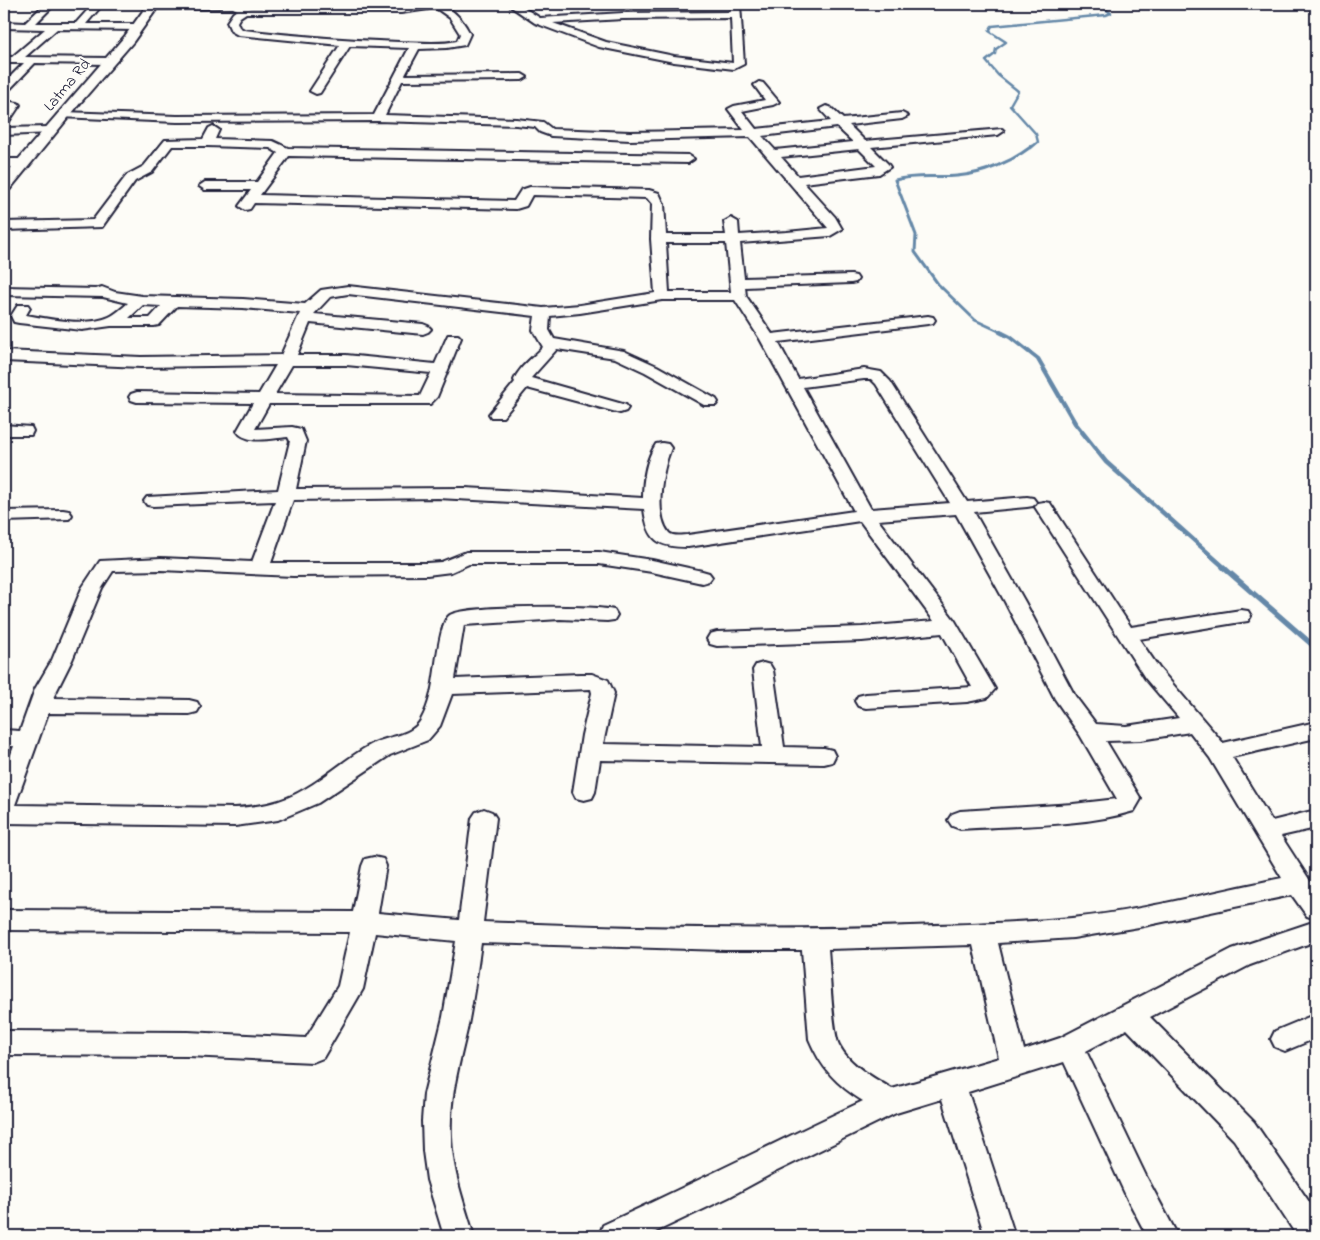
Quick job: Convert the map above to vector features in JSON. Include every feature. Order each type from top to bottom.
[{"type":"street","points":[[28,26],[50,4]]},
{"type":"street","points":[[78,27],[98,4]]},
{"type":"street","points":[[437,5],[457,19],[464,31],[464,40],[452,45],[305,41],[238,32],[232,22],[236,14],[244,10],[401,10],[437,5],[451,4]]},
{"type":"street","points":[[512,4],[538,21],[603,45],[674,59],[732,66],[739,64],[737,16],[734,4]]},
{"type":"street","points":[[153,5],[229,5],[241,6],[244,10]]},
{"type":"street","name":"Latma Rd","points":[[4,186],[138,27],[153,5]]},
{"type":"street","points":[[554,8],[568,18]]},
{"type":"street","points":[[538,21],[568,18],[737,16]]},
{"type":"street","points":[[4,25],[138,27]]},
{"type":"street","points":[[9,61],[54,26]]},
{"type":"street","points":[[316,91],[347,43]]},
{"type":"street","points":[[381,113],[416,45]]},
{"type":"street","points":[[9,61],[108,61]]},
{"type":"street","points":[[4,88],[32,61]]},
{"type":"street","points":[[398,78],[522,78]]},
{"type":"street","points":[[658,239],[733,240],[782,237],[834,230],[835,227],[830,220],[734,109],[773,102],[759,85]]},
{"type":"street","points":[[4,104],[14,105],[4,121]]},
{"type":"street","points":[[794,180],[883,169],[882,165],[826,109]]},
{"type":"street","points":[[63,115],[222,119],[381,113],[482,122],[537,123],[544,130],[551,132],[617,136],[753,133],[902,116]]},
{"type":"street","points":[[207,142],[222,119]]},
{"type":"street","points":[[4,132],[49,131]]},
{"type":"street","points":[[772,154],[998,131]]},
{"type":"street","points":[[4,226],[97,224],[131,178],[148,169],[169,143],[207,142],[273,145],[285,152],[688,159]]},
{"type":"street","points":[[285,152],[278,164],[248,202],[516,205],[521,203],[526,193],[530,191],[646,193],[654,196],[658,204],[658,239],[662,296]]},
{"type":"street","points":[[4,164],[23,163]]},
{"type":"street","points":[[205,186],[259,186]]},
{"type":"street","points":[[731,222],[738,290],[768,339],[864,515],[948,626],[983,691],[967,695],[866,701]]},
{"type":"street","points":[[260,568],[286,494],[296,456],[297,436],[292,432],[255,434],[246,432],[246,428],[286,360],[307,313],[326,293],[348,290],[544,312],[580,309],[662,296],[852,279]]},
{"type":"street","points":[[4,290],[102,292],[115,297],[140,300],[231,302],[423,329]]},
{"type":"street","points":[[110,322],[122,316],[140,300]]},
{"type":"street","points":[[23,308],[18,316],[19,319],[62,324],[154,322],[174,301]]},
{"type":"street","points":[[524,382],[522,378],[546,355],[550,347],[550,343],[541,330],[544,312]]},
{"type":"street","points":[[768,339],[928,320]]},
{"type":"street","points":[[136,397],[424,401],[429,397],[453,338]]},
{"type":"street","points":[[550,343],[619,354],[652,369],[710,402]]},
{"type":"street","points":[[4,356],[141,362],[346,360],[440,369]]},
{"type":"street","points":[[793,384],[864,374],[875,374],[879,377],[951,489],[1015,602],[1066,699],[1088,730],[1129,800],[1126,805],[1113,809],[960,820]]},
{"type":"street","points":[[524,382],[620,408]]},
{"type":"street","points":[[497,414],[524,382]]},
{"type":"street","points":[[4,430],[25,431]]},
{"type":"street","points":[[662,448],[653,476],[651,504],[661,536],[664,539],[675,542],[864,515],[1035,504],[1152,673],[1218,752],[1298,884],[1316,909]]},
{"type":"street","points":[[153,502],[286,494],[437,493],[515,496],[575,502],[651,504]]},
{"type":"street","points":[[4,516],[63,515]]},
{"type":"street","points":[[4,804],[40,705],[81,617],[92,588],[107,565],[161,564],[300,570],[427,569],[449,566],[458,560],[466,558],[599,558],[652,566],[702,577]]},
{"type":"street","points":[[4,814],[235,817],[263,815],[285,809],[314,795],[384,748],[423,732],[432,721],[442,687],[452,629],[455,621],[458,619],[479,616],[607,615]]},
{"type":"street","points":[[1126,634],[1242,616]]},
{"type":"street","points":[[717,639],[862,634],[948,626]]},
{"type":"street","points":[[763,670],[774,754]]},
{"type":"street","points":[[442,687],[580,681],[598,682],[603,688],[603,693],[584,792]]},
{"type":"street","points":[[40,705],[189,707]]},
{"type":"street","points":[[1088,730],[1107,734],[1149,731],[1195,723]]},
{"type":"street","points":[[1218,752],[1316,730]]},
{"type":"street","points":[[4,738],[27,739]]},
{"type":"street","points":[[591,752],[824,756]]},
{"type":"street","points":[[459,1236],[448,1203],[439,1163],[436,1121],[438,1086],[456,1018],[484,818]]},
{"type":"street","points":[[1266,831],[1316,819]]},
{"type":"street","points":[[4,1043],[188,1044],[313,1050],[350,989],[357,963],[374,866]]},
{"type":"street","points":[[4,920],[364,922],[469,932],[725,940],[814,939],[983,934],[1073,928],[1139,917],[1298,884]]},
{"type":"street","points":[[614,1236],[719,1187],[822,1133],[890,1102],[1047,1056],[1070,1046],[1241,957],[1316,931]]},
{"type":"street","points":[[983,934],[1014,1065]]},
{"type":"street","points":[[814,939],[822,1039],[826,1052],[833,1063],[861,1084],[890,1102]]},
{"type":"street","points":[[1130,1014],[1244,1130],[1278,1178],[1314,1236]]},
{"type":"street","points":[[1285,1039],[1316,1026]]},
{"type":"street","points":[[1070,1046],[1137,1188],[1163,1236]]},
{"type":"street","points":[[952,1083],[1000,1236]]},
{"type":"waterway","points":[[1031,148],[1038,142],[1036,134],[1010,105],[1018,91],[998,75],[986,61],[995,54],[996,49],[1006,42],[989,31],[992,26],[1106,15],[1111,13],[1105,9],[1117,4]]},
{"type":"waterway","points":[[1003,333],[975,320],[938,284],[915,252],[916,235],[895,180],[977,173],[1006,162],[1032,146]]},
{"type":"waterway","points":[[1000,332],[1010,337],[1038,359],[1075,423],[1106,462],[1225,568]]},
{"type":"waterway","points":[[1223,567],[1316,648]]}]
